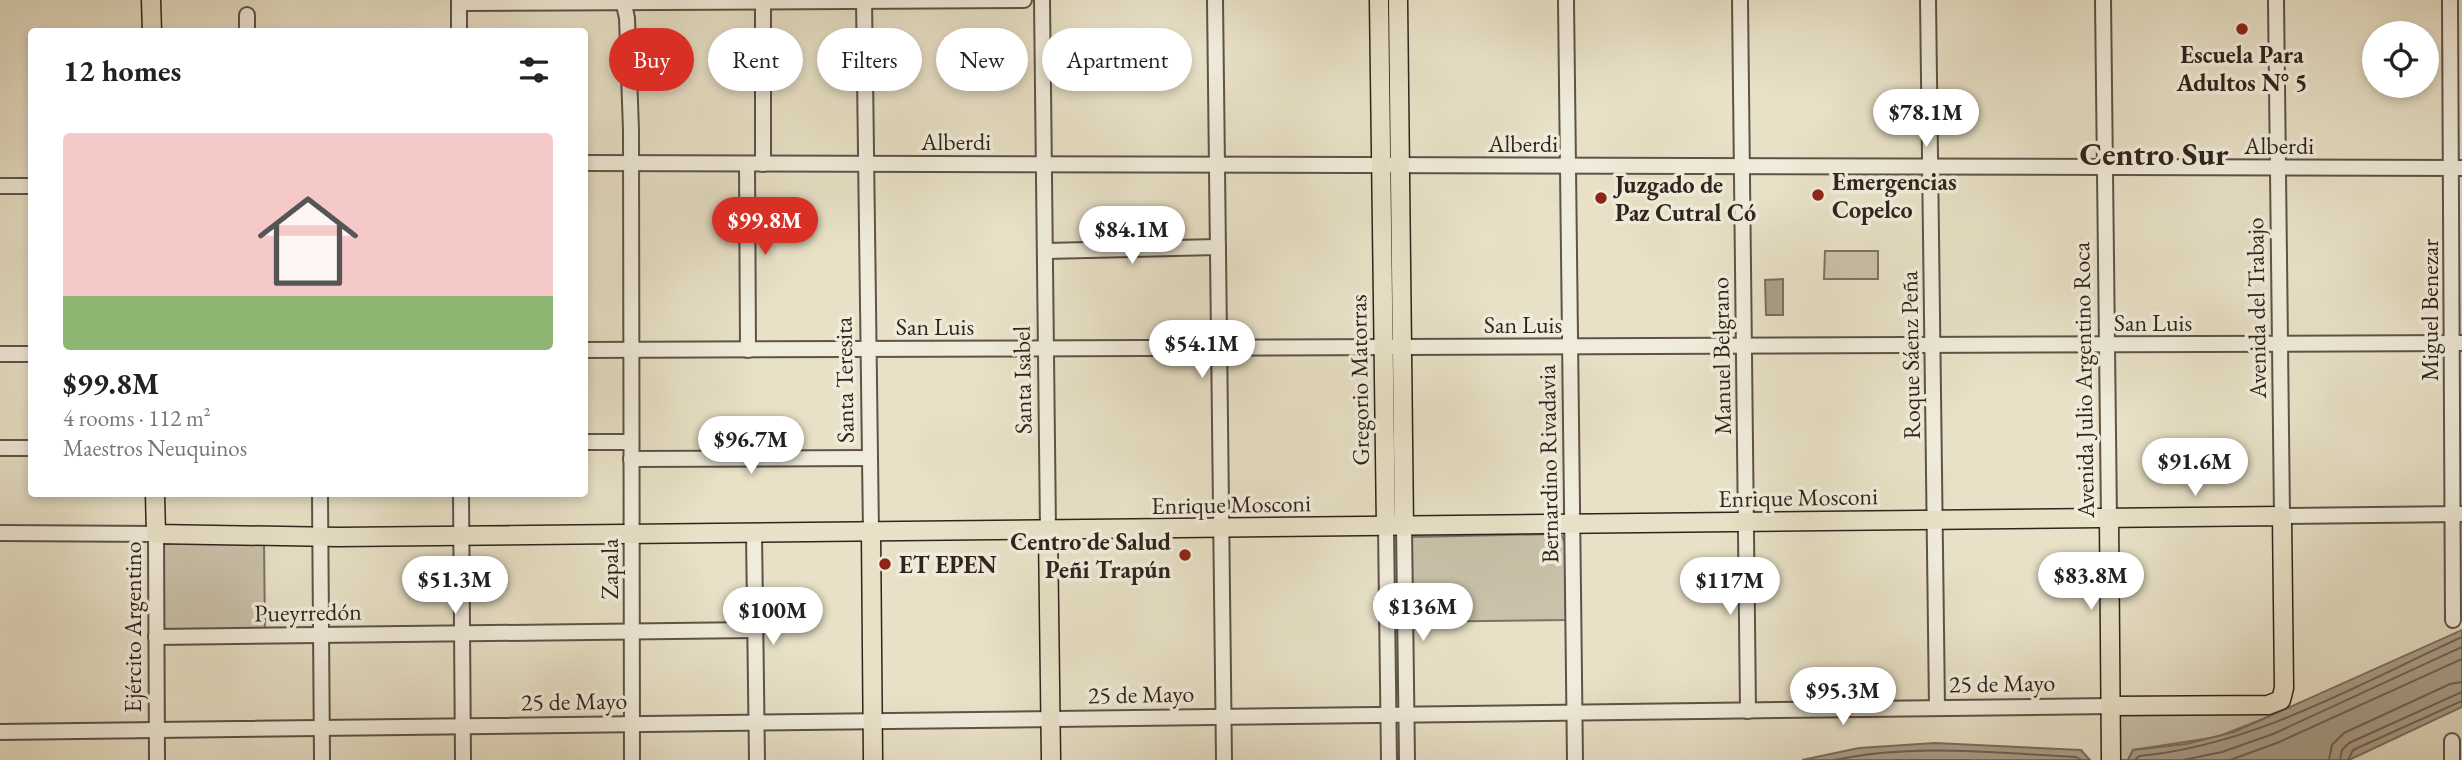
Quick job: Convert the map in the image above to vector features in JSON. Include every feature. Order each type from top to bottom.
[{"type":"main road","points":[[151,0],[152,28]]},
{"type":"main road","name":"Gregorio Matorras","points":[[1379,0],[1402,347],[1395,527]]},
{"type":"main road","name":"Gregorio Matorras","points":[[1395,527],[1384,347],[1398,0]]},
{"type":"main road","name":"Ejército Argentino","points":[[155,497],[156,534]]},
{"type":"main road","name":"Enrique Mosconi","points":[[156,534],[461,538],[2282,516]]},
{"type":"main road","name":"Avenida del Trabajo","points":[[2281,700],[2284,688],[2282,516]]},
{"type":"main road","name":"Avenida Julio Argentino Roca","points":[[2109,518],[2111,760]]},
{"type":"main road","name":"Santa Isabel","points":[[1048,531],[1051,760]]},
{"type":"main road","name":"Santa Teresita","points":[[871,533],[873,760]]},
{"type":"main road","name":"25 de Mayo","points":[[2111,706],[2268,705],[2281,700]]},
{"type":"street","name":"Santa Teresita","points":[[864,0],[871,533]]},
{"type":"street","points":[[459,28],[459,1],[1024,0]]},
{"type":"street","name":"Santa Isabel","points":[[1042,0],[1048,531]]},
{"type":"street","points":[[1215,0],[1224,760]]},
{"type":"street","name":"Bernardino Rivadavia","points":[[1566,0],[1575,760]]},
{"type":"street","name":"Manuel Belgrano","points":[[1740,0],[1748,711]]},
{"type":"street","name":"Roque Sáenz Peña","points":[[1928,0],[1937,708]]},
{"type":"street","name":"Avenida Julio Argentino Roca","points":[[2103,0],[2109,518]]},
{"type":"street","name":"Avenida del Trabajo","points":[[2276,0],[2282,516]]},
{"type":"street","name":"Miguel Benezar","points":[[2450,0],[2456,168],[2457,343],[2457,514],[2453,620]]},
{"type":"street","name":"Zapala","points":[[623,1],[626,15],[631,163],[632,760]]},
{"type":"street","points":[[763,1],[763,164]]},
{"type":"street","points":[[247,15],[247,28]]},
{"type":"street","name":"Alberdi","points":[[588,163],[2456,168]]},
{"type":"street","points":[[747,164],[748,350]]},
{"type":"street","points":[[0,186],[28,186]]},
{"type":"street","points":[[1045,251],[1218,247]]},
{"type":"street","name":"San Luis","points":[[588,350],[2457,343]]},
{"type":"street","points":[[0,355],[28,354]]},
{"type":"street","points":[[588,442],[631,442]]},
{"type":"street","points":[[0,448],[28,448]]},
{"type":"street","points":[[631,460],[870,458]]},
{"type":"street","points":[[320,497],[322,760]]},
{"type":"street","points":[[461,497],[463,760]]},
{"type":"street","name":"Enrique Mosconi","points":[[2282,516],[2457,514]]},
{"type":"street","name":"Gregorio Matorras","points":[[1395,527],[1407,760]]},
{"type":"street","name":"Gregorio Matorras","points":[[1389,760],[1388,715],[1395,527]]},
{"type":"street","name":"Enrique Mosconi","points":[[0,533],[156,534]]},
{"type":"street","name":"Ejército Argentino","points":[[156,534],[157,760]]},
{"type":"street","points":[[754,534],[757,760]]},
{"type":"street","name":"Pueyrredón","points":[[156,637],[755,630]]},
{"type":"street","name":"25 de Mayo","points":[[0,732],[2111,706]]},
{"type":"street","points":[[2452,741],[2452,760]]},
{"type":"shaded area","points":[[1825,251],[1878,251],[1878,279],[1824,279]]},
{"type":"shaded area","points":[[1562,536],[1565,543],[1566,620],[1411,622],[1410,541],[1413,537]]},
{"type":"shaded area","points":[[264,541],[265,631],[163,630],[162,544]]},
{"type":"shaded area","points":[[1391,549],[1399,549],[1401,695],[1397,696],[1393,694]]},
{"type":"shaded area","points":[[2286,710],[2217,737],[2133,750],[2128,760],[2119,760],[2119,717],[2123,713]]},
{"type":"water","points":[[1783,279],[1783,315],[1766,315],[1765,280]]},
{"type":"water","points":[[2462,630],[2462,707],[2349,760],[2128,760],[2133,750],[2186,744],[2234,732]]},
{"type":"water","points":[[1935,743],[2081,750],[2090,760],[1802,760],[1859,748]]},
{"type":"place","name":"Escuela Para Adultos N° 5","points":[[2242,29]]},
{"type":"place","name":"Emergencias Copelco","points":[[1818,195]]},
{"type":"place","name":"Juzgado de Paz Cutral Có","points":[[1601,198]]},
{"type":"place","name":"Centro de Salud Peñi Trapún","points":[[1185,555]]},
{"type":"place","name":"ET EPEN","points":[[885,564]]},
{"type":"district","name":"Centro Sur","points":[[2154,154]]}]
